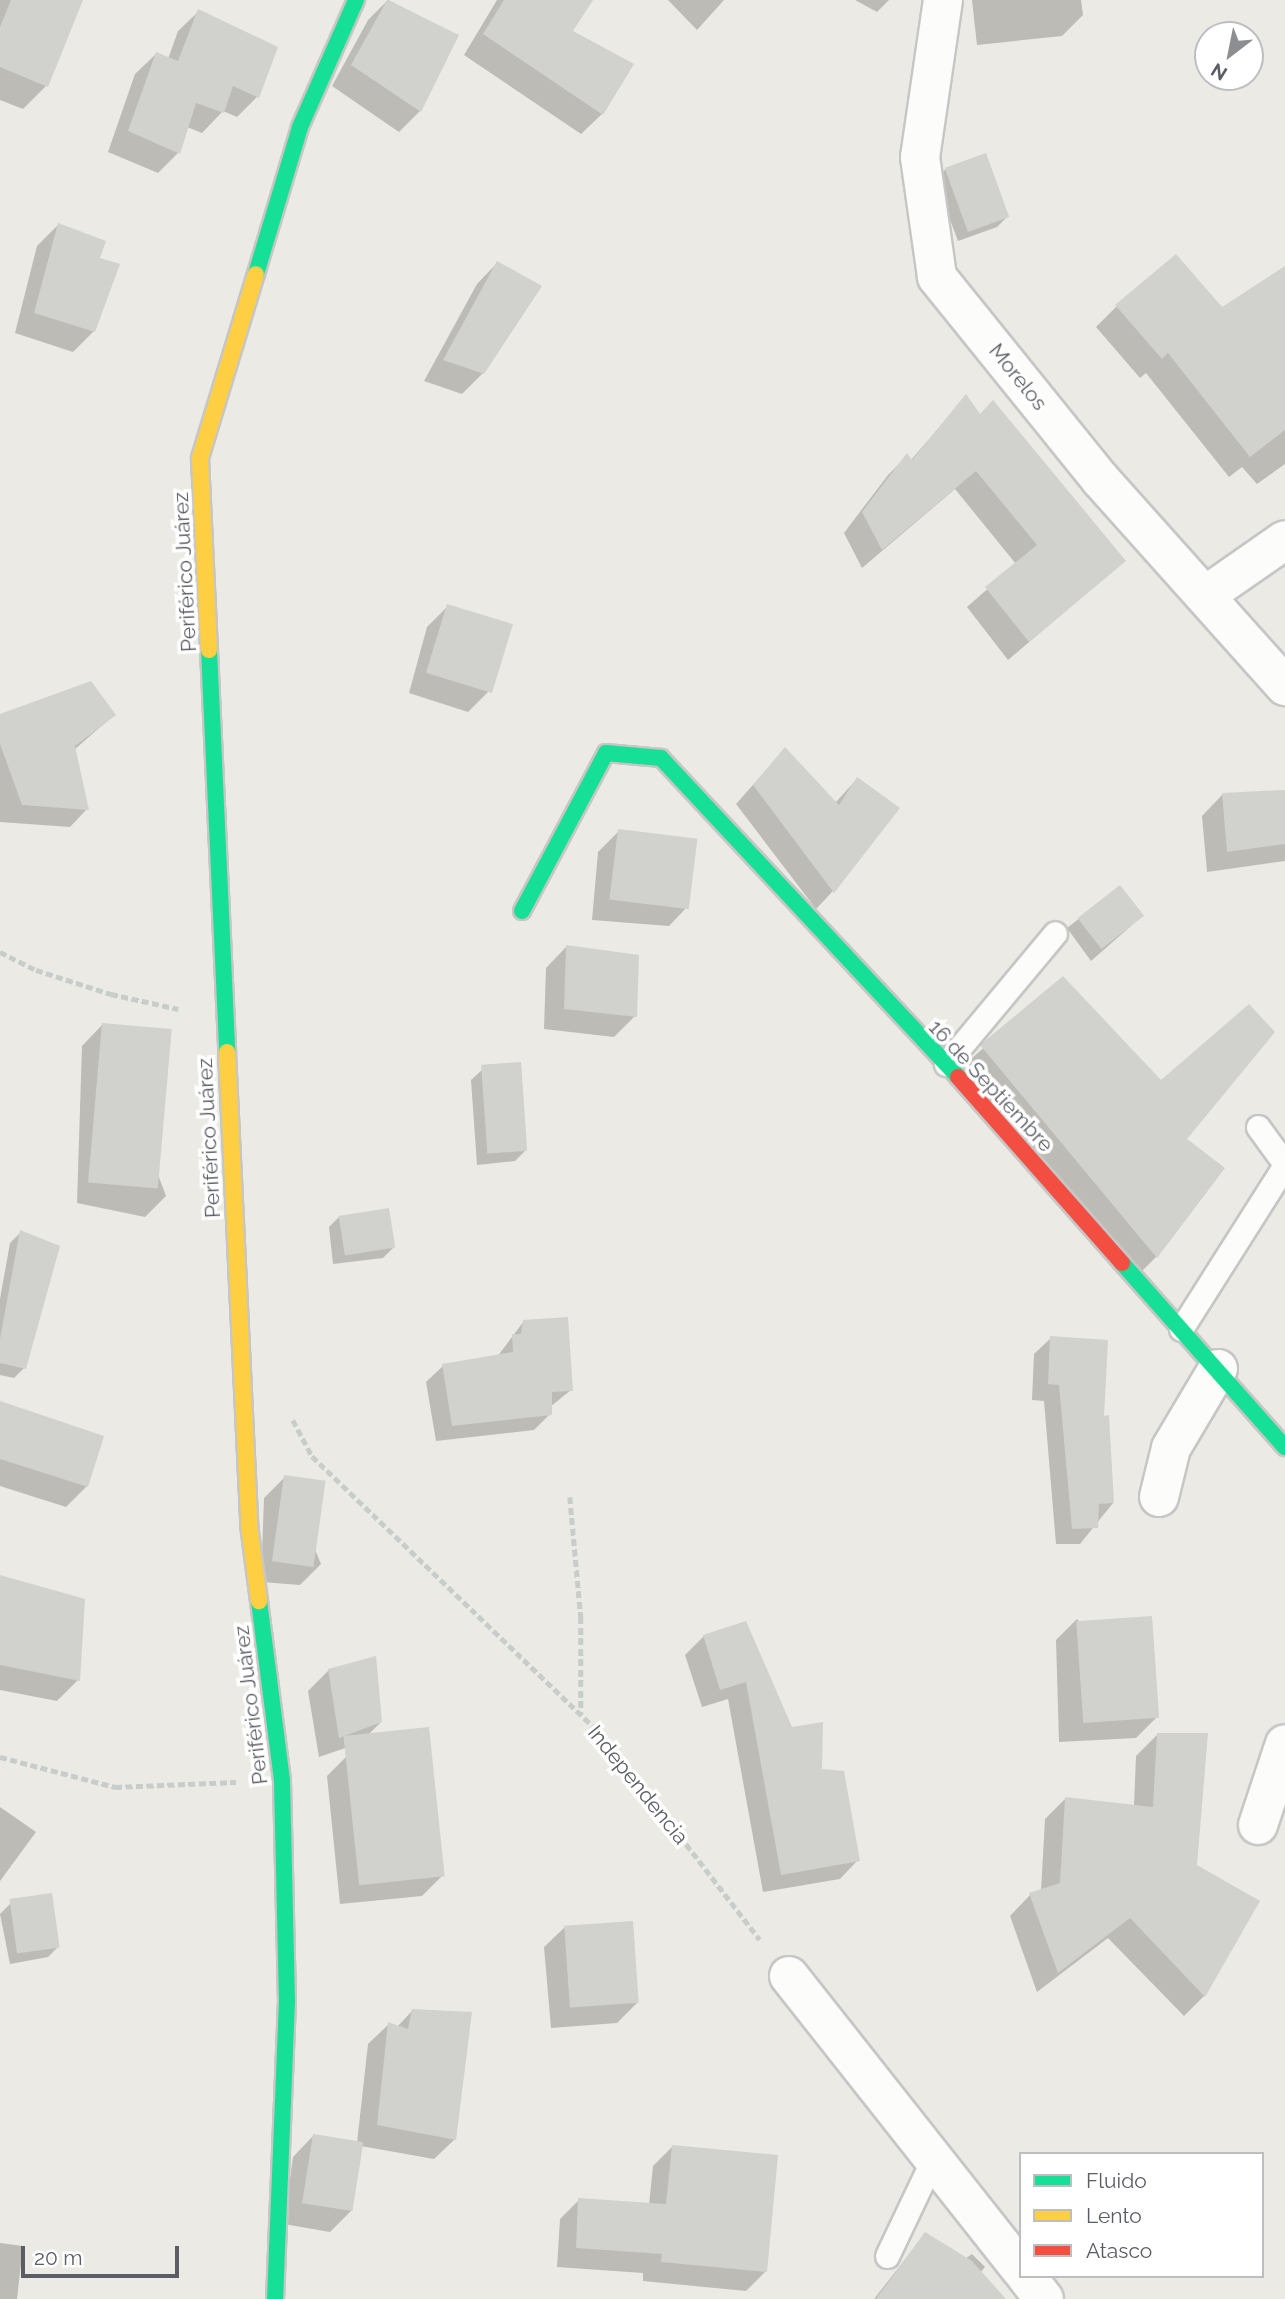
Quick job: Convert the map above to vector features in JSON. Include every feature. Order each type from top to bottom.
[{"type":"street","name":"Periférico Juárez","points":[[275,2299],[287,2001],[282,1781],[249,1525],[223,1020],[200,458],[300,127],[356,0]]},
{"type":"street","name":"Morelos","points":[[943,0],[920,158],[937,277],[1100,478],[1285,686]]},
{"type":"street","points":[[1206,595],[1285,540]]},
{"type":"street","name":"16 de Septiembre","points":[[522,911],[606,753],[661,758],[946,1064],[1285,1447]]},
{"type":"street","points":[[1158,1497],[1171,1448],[1218,1369]]},
{"type":"street","points":[[1258,1825],[1285,1744]]},
{"type":"street","points":[[789,1976],[1019,2267]]},
{"type":"street","points":[[1028,2278],[1044,2299]]},
{"type":"lane","points":[[946,1064],[1055,933]]},
{"type":"lane","points":[[1181,1329],[1285,1165],[1258,1127]]},
{"type":"lane","points":[[887,2256],[933,2159]]},
{"type":"path","points":[[0,953],[36,970],[111,994],[223,1020]]},
{"type":"path","name":"Independencia","points":[[288,1411],[312,1456],[603,1736],[789,1976]]},
{"type":"path","points":[[570,1497],[581,1617],[581,1715]]},
{"type":"path","points":[[0,1757],[116,1787],[282,1781]]},
{"type":"building","points":[[11,0],[83,0],[48,87],[0,67],[0,27]]},
{"type":"building","points":[[387,0],[459,35],[421,112],[351,65]]},
{"type":"building","points":[[504,0],[593,0],[573,31],[634,64],[603,115],[483,34]]},
{"type":"building","points":[[198,9],[278,47],[259,98],[233,86],[224,113],[196,103],[180,154],[128,131],[156,52],[178,61]]},
{"type":"building","points":[[986,153],[1009,217],[968,232],[945,168]]},
{"type":"building","points":[[58,223],[106,241],[100,258],[120,264],[95,332],[34,313]]},
{"type":"building","points":[[1176,254],[1222,307],[1285,266],[1285,430],[1250,457],[1168,353],[1162,359],[1115,305]]},
{"type":"building","points":[[497,261],[542,286],[484,374],[443,360]]},
{"type":"building","points":[[966,394],[980,414],[993,400],[1126,561],[1029,642],[985,587],[1037,545],[976,471],[882,550],[862,512],[907,453],[912,460]]},
{"type":"building","points":[[447,604],[513,624],[492,693],[426,673]]},
{"type":"building","points":[[91,681],[116,715],[75,746],[89,810],[22,805],[0,744],[0,714]]},
{"type":"building","points":[[785,747],[839,805],[857,777],[900,808],[834,893],[753,785]]},
{"type":"building","points":[[1285,790],[1285,844],[1227,852],[1222,793]]},
{"type":"building","points":[[618,829],[697,839],[689,909],[609,899]]},
{"type":"building","points":[[1120,885],[1144,916],[1101,949],[1077,918]]},
{"type":"building","points":[[566,945],[639,955],[637,1017],[564,1009]]},
{"type":"building","points":[[1063,976],[1161,1080],[1249,1004],[1275,1032],[1187,1139],[1225,1168],[1157,1258],[980,1045]]},
{"type":"building","points":[[102,1023],[172,1029],[158,1188],[88,1182]]},
{"type":"building","points":[[521,1062],[527,1151],[487,1154],[481,1065]]},
{"type":"building","points":[[389,1208],[395,1248],[345,1255],[339,1216]]},
{"type":"building","points":[[20,1230],[60,1246],[26,1369],[0,1363],[0,1339]]},
{"type":"building","points":[[568,1317],[573,1391],[552,1392],[552,1415],[452,1426],[442,1364],[513,1352],[512,1334],[521,1334],[523,1320]]},
{"type":"building","points":[[1050,1336],[1108,1340],[1104,1416],[1109,1415],[1114,1503],[1099,1504],[1098,1528],[1072,1529],[1059,1385],[1048,1384]]},
{"type":"building","points":[[0,1401],[104,1436],[88,1487],[0,1459]]},
{"type":"building","points":[[284,1475],[326,1481],[313,1567],[272,1561]]},
{"type":"building","points":[[0,1575],[85,1599],[80,1681],[0,1665]]},
{"type":"building","points":[[1152,1616],[1159,1718],[1083,1723],[1076,1621]]},
{"type":"building","points":[[746,1621],[792,1727],[823,1722],[822,1769],[844,1771],[860,1861],[781,1875],[746,1682],[720,1690],[703,1635]]},
{"type":"building","points":[[376,1656],[382,1722],[339,1738],[328,1669]]},
{"type":"building","points":[[429,1727],[445,1876],[359,1885],[343,1736]]},
{"type":"building","points":[[1157,1733],[1208,1733],[1197,1865],[1260,1901],[1205,1997],[1130,1918],[1058,1973],[1029,1893],[1060,1883],[1065,1797],[1153,1807]]},
{"type":"building","points":[[52,1893],[60,1947],[17,1953],[9,1899]]},
{"type":"building","points":[[633,1921],[639,2003],[570,2008],[564,1926]]},
{"type":"building","points":[[412,2009],[472,2012],[456,2140],[377,2125],[388,2022],[408,2029]]},
{"type":"building","points":[[313,2134],[363,2142],[352,2211],[302,2203]]},
{"type":"building","points":[[672,2145],[778,2155],[767,2272],[661,2262],[662,2254],[576,2248],[578,2198],[666,2204]]},
{"type":"building","points":[[925,2232],[972,2261],[1006,2299],[876,2299]]},
{"type":"traffic: fast","points":[[256,274],[300,127],[356,0]]},
{"type":"traffic: fast","points":[[209,650],[227,1052]]},
{"type":"traffic: fast","points":[[522,911],[606,753],[661,758],[958,1077]]},
{"type":"traffic: fast","points":[[1122,1263],[1285,1447]]},
{"type":"traffic: fast","points":[[259,1601],[282,1781],[287,2001],[275,2299]]},
{"type":"traffic: slow","points":[[209,650],[200,458],[256,274]]},
{"type":"traffic: slow","points":[[227,1052],[249,1525],[259,1601]]},
{"type":"traffic: jam","points":[[958,1077],[1122,1263]]}]
